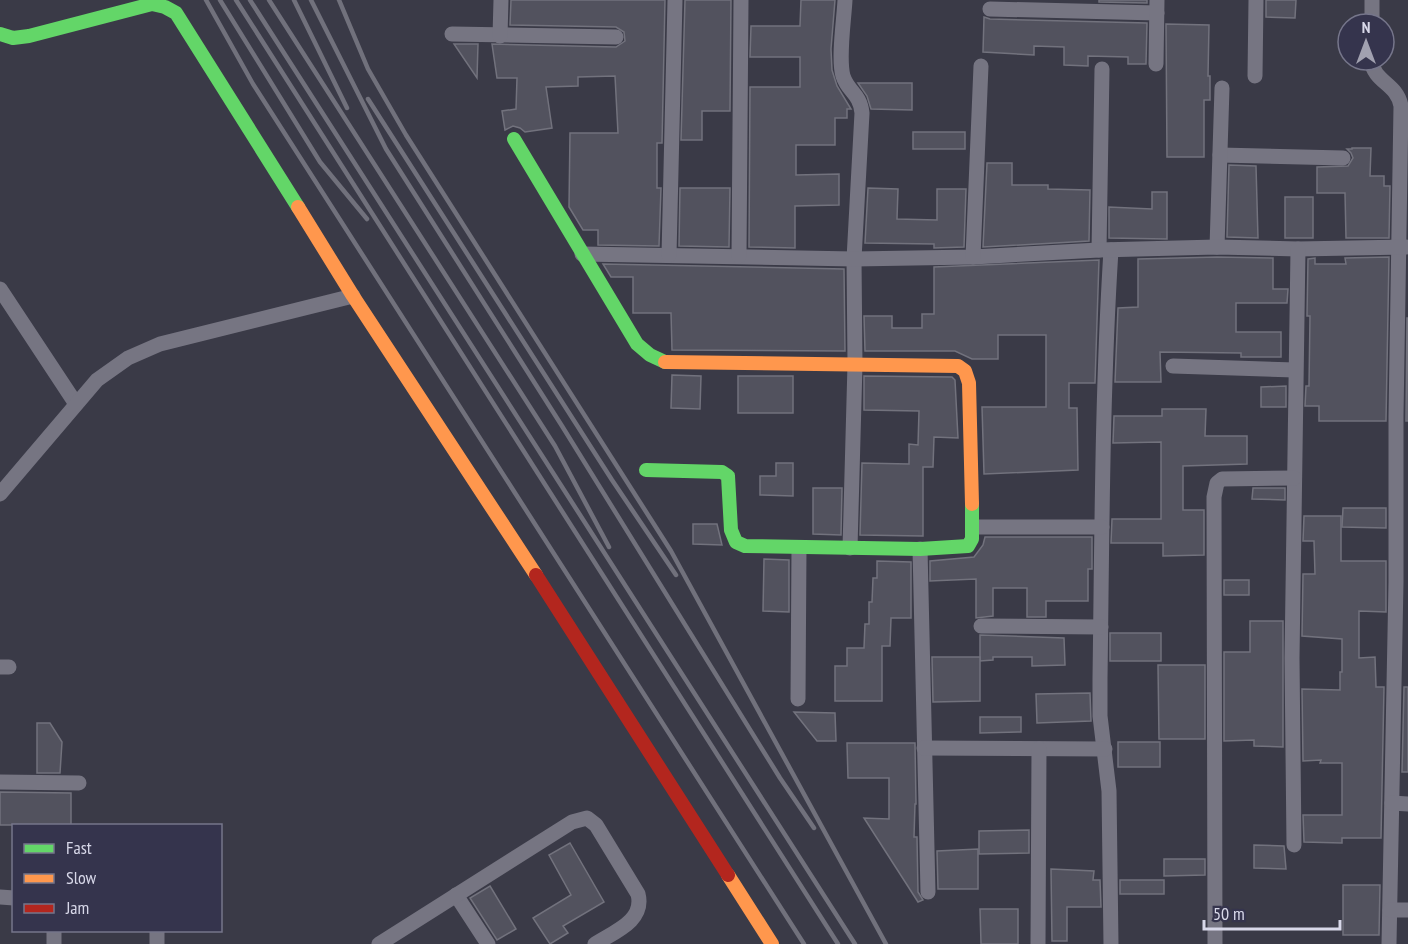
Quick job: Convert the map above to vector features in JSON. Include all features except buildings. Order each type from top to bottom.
[{"type":"street","points":[[500,36],[501,0]]},
{"type":"street","points":[[669,255],[675,0]]},
{"type":"street","points":[[739,256],[741,0]]},
{"type":"street","points":[[845,0],[843,72],[848,85],[859,97],[862,113],[854,259],[855,363],[850,548]]},
{"type":"street","points":[[1255,76],[1257,0]]},
{"type":"street","points":[[0,34],[13,38],[29,36],[152,4],[176,13],[353,296],[486,497],[772,944]]},
{"type":"street","points":[[990,9],[1045,5],[1157,6],[1156,64]]},
{"type":"street","points":[[452,34],[616,37]]},
{"type":"street","points":[[973,257],[981,66]]},
{"type":"street","points":[[1102,69],[1105,337],[1101,716],[1109,791],[1111,944]]},
{"type":"street","points":[[1375,72],[1398,94],[1401,106],[1402,651],[1392,803],[1389,944]]},
{"type":"street","points":[[1217,247],[1222,88]]},
{"type":"street","points":[[514,139],[637,344],[659,361],[955,364],[968,373],[973,527],[972,539],[968,546],[920,549],[745,546],[736,543],[731,536],[728,476],[722,472],[646,470]]},
{"type":"street","points":[[1220,155],[1343,158]]},
{"type":"street","points":[[582,254],[854,259],[973,257],[1217,247],[1298,249],[1403,247]]},
{"type":"street","points":[[1294,845],[1292,658],[1298,249]]},
{"type":"street","points":[[0,289],[76,404]]},
{"type":"street","points":[[0,494],[97,380],[128,358],[160,344],[353,296]]},
{"type":"street","points":[[1173,366],[1295,370]]},
{"type":"street","points":[[1215,944],[1214,496],[1217,483],[1222,479],[1294,478]]},
{"type":"street","points":[[973,527],[1102,527]]},
{"type":"street","points":[[798,699],[799,548]]},
{"type":"street","points":[[920,549],[928,892]]},
{"type":"street","points":[[981,626],[1101,627]]},
{"type":"street","points":[[924,748],[1105,749]]},
{"type":"street","points":[[1038,944],[1039,749]]},
{"type":"street","points":[[0,782],[79,783]]},
{"type":"street","points":[[1392,803],[1408,804]]},
{"type":"street","points":[[379,944],[572,822],[587,818],[596,825],[638,894],[639,901],[639,910],[632,920],[595,944]]},
{"type":"street","points":[[456,895],[488,944]]},
{"type":"street","points":[[1390,910],[1408,910]]},
{"type":"railway","points":[[206,0],[253,84],[804,944]]},
{"type":"railway","points":[[220,0],[320,162],[367,219]]},
{"type":"railway","points":[[236,0],[838,944]]},
{"type":"railway","points":[[250,0],[855,944]]},
{"type":"railway","points":[[269,0],[555,446],[609,547]]},
{"type":"railway","points":[[294,0],[347,108]]},
{"type":"railway","points":[[311,0],[386,149],[562,426],[780,778],[814,828]]},
{"type":"railway","points":[[339,0],[368,69],[406,135],[671,551],[886,944]]},
{"type":"railway","points":[[368,99],[612,480],[676,575]]},
{"type":"traffic: fast","points":[[0,34],[13,38],[29,36],[152,4],[176,13],[298,207]]},
{"type":"traffic: fast","points":[[514,139],[637,344],[650,355],[665,362]]},
{"type":"traffic: fast","points":[[646,470],[722,472],[728,476],[731,530],[736,542],[745,546],[920,549],[968,546],[972,539],[972,504]]},
{"type":"traffic: slow","points":[[298,207],[353,296],[536,575]]},
{"type":"traffic: slow","points":[[665,362],[958,366],[965,371],[969,383],[972,504]]},
{"type":"traffic: slow","points":[[728,875],[772,944]]},
{"type":"traffic: jam","points":[[536,575],[728,875]]}]
